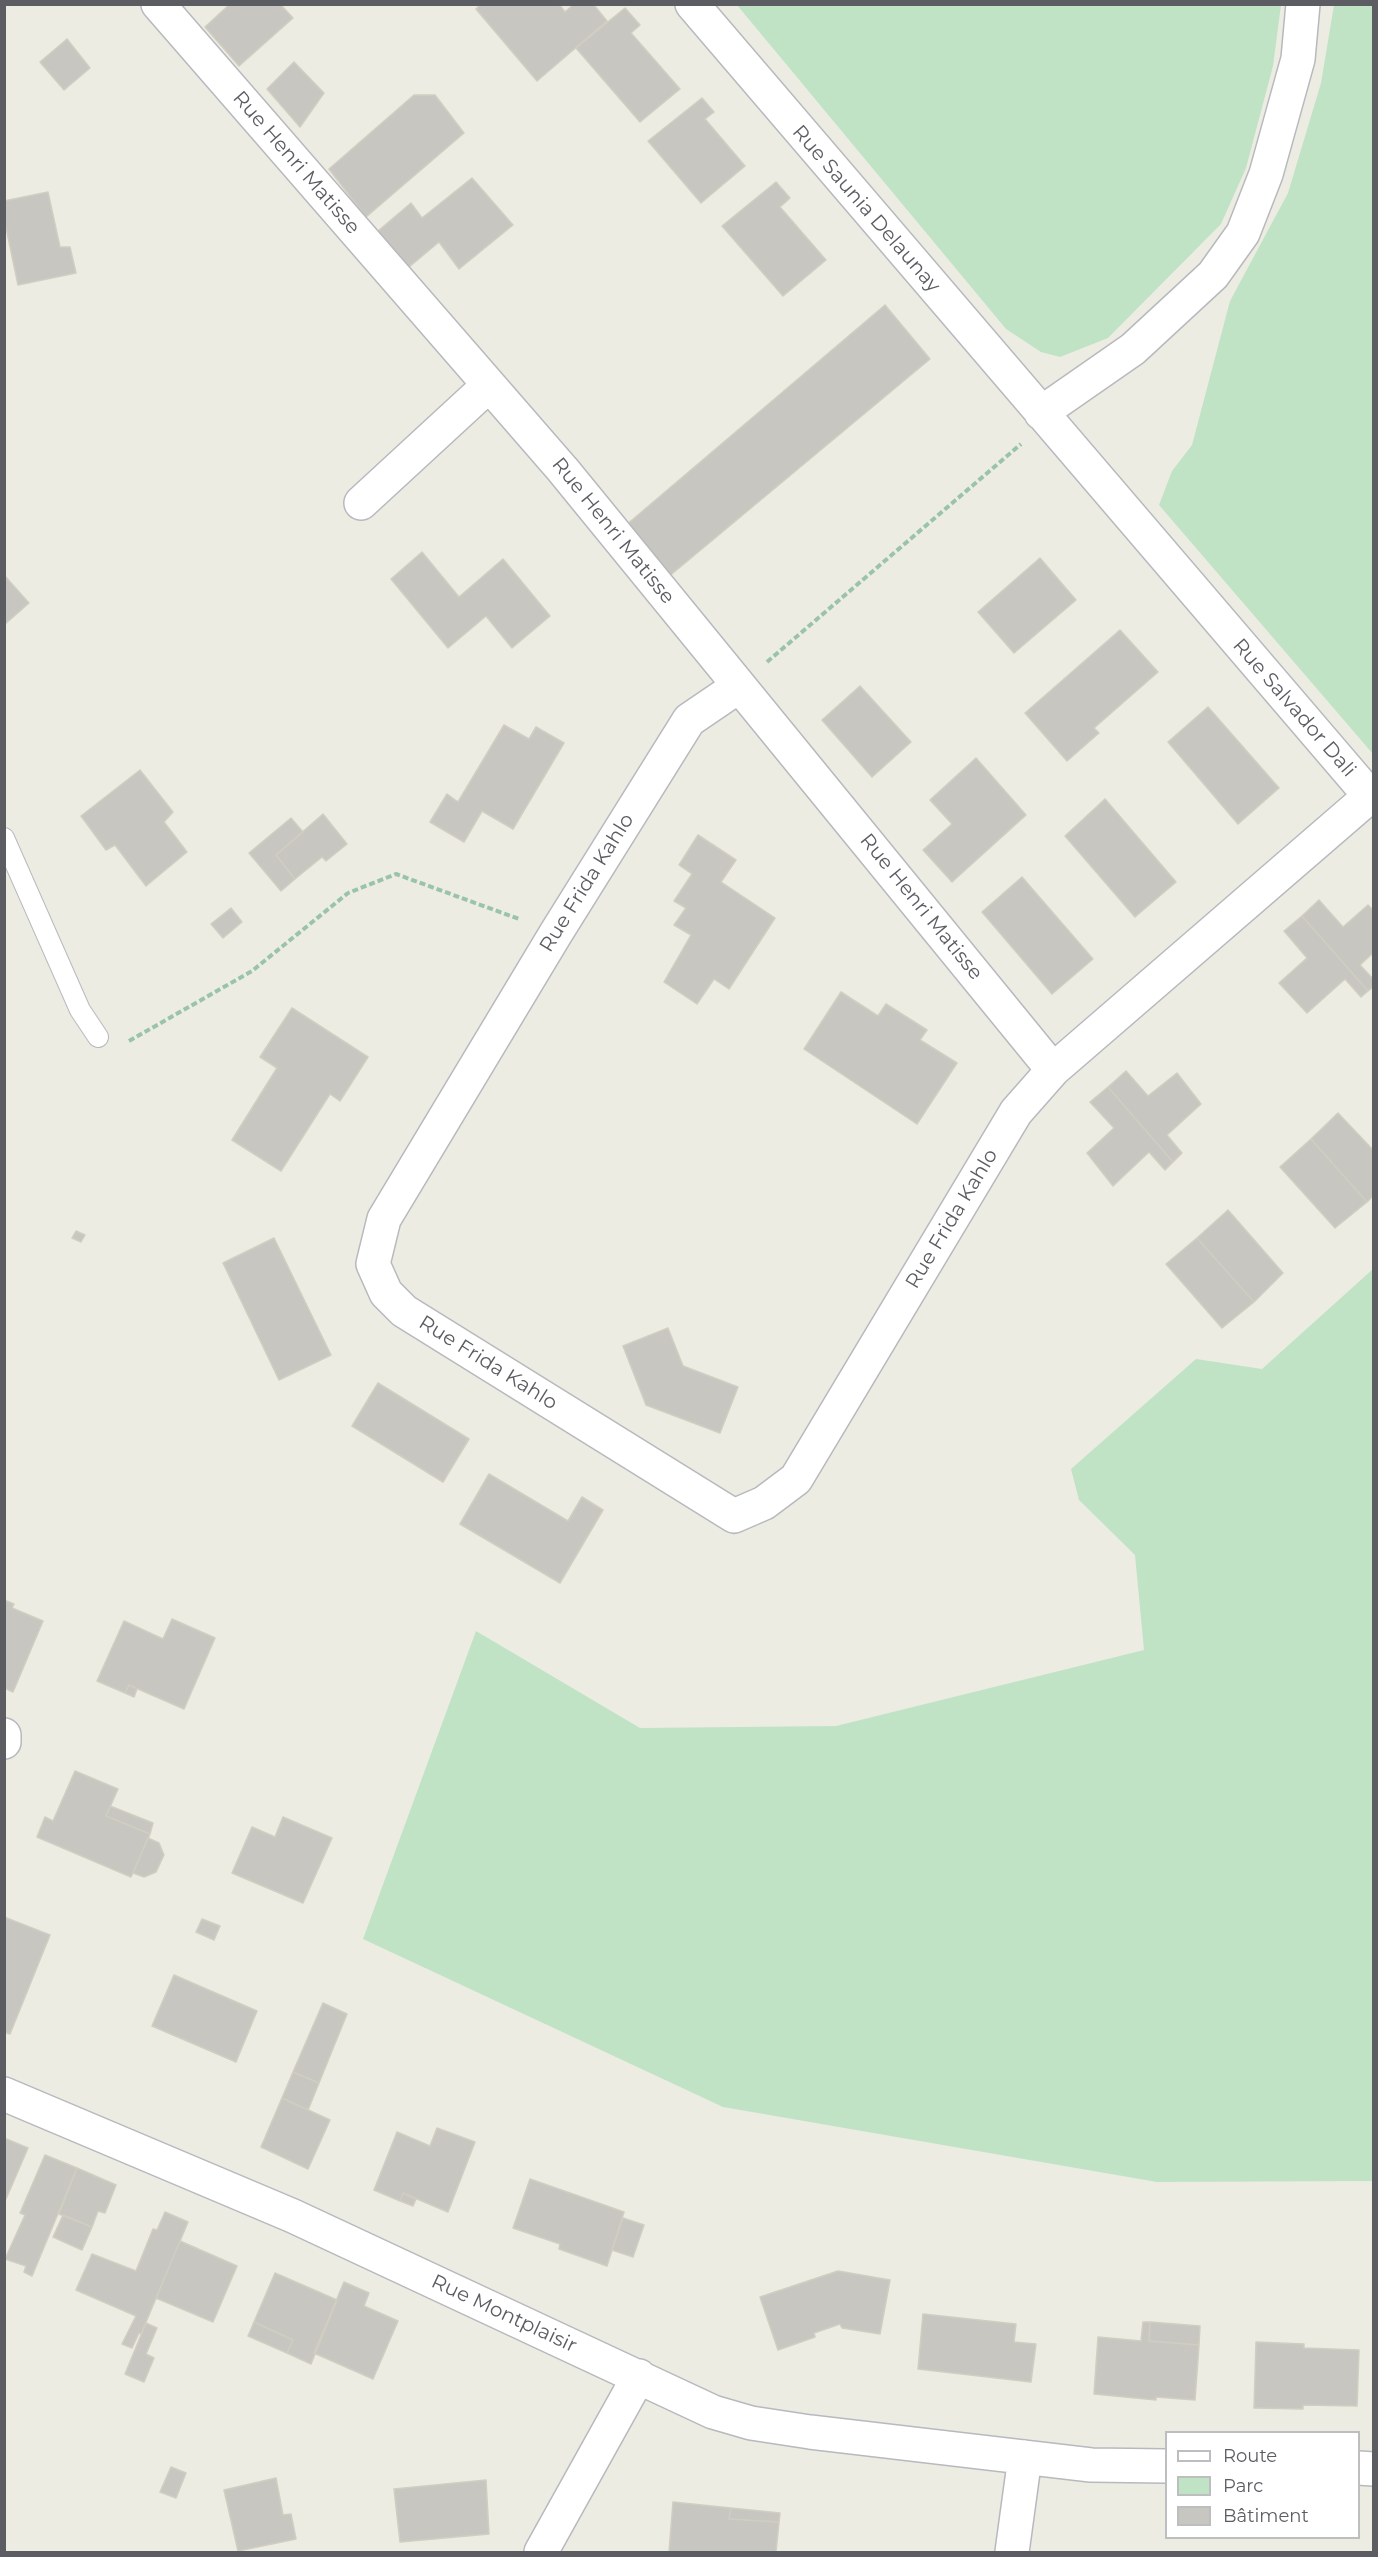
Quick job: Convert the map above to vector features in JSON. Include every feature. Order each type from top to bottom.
[{"type":"street","name":"Rue Henri Matisse","points":[[158,4],[563,470],[1053,1070]]},
{"type":"street","name":"Rue Saunia Delaunay","points":[[692,4],[1041,412]]},
{"type":"street","points":[[1041,412],[1133,350],[1213,275],[1244,233],[1266,174],[1298,59],[1303,4]]},
{"type":"street","points":[[362,503],[489,385]]},
{"type":"street","name":"Rue Salvador Dali","points":[[1041,412],[1370,796],[1053,1070]]},
{"type":"street","name":"Rue Frida Kahlo","points":[[739,686],[689,720],[555,933],[384,1219],[373,1264],[386,1293],[404,1311],[734,1516],[764,1503],[796,1479],[1016,1112],[1053,1070]]},
{"type":"street","points":[[4,1735],[4,1742]]},
{"type":"street","name":"Rue Montplaisir","points":[[4,2094],[293,2216],[713,2412],[751,2423],[1024,2457],[1091,2465],[1165,2466]]},
{"type":"street","points":[[541,2553],[639,2376]]},
{"type":"street","points":[[1012,2553],[1024,2457]]},
{"type":"lane","points":[[4,838],[80,1010],[98,1037]]},
{"type":"path","points":[[739,686],[1026,439],[1041,412]]},
{"type":"path","points":[[98,1037],[127,1042],[252,971],[348,893],[396,874],[555,933]]},
{"type":"green space","points":[[737,5],[1281,5],[1273,66],[1246,168],[1221,224],[1108,338],[1060,357],[1041,352],[1006,329]]},
{"type":"green space","points":[[1334,5],[1373,5],[1373,754],[1159,505],[1172,471],[1192,445],[1230,301],[1288,193],[1321,83]]},
{"type":"green space","points":[[1373,1269],[1373,2181],[1157,2182],[723,2107],[363,1939],[476,1631],[640,1728],[836,1726],[1144,1650],[1135,1555],[1079,1500],[1071,1469],[1196,1359],[1262,1369]]},
{"type":"building","points":[[230,4],[280,4],[293,18],[239,66],[205,27]]},
{"type":"building","points":[[481,4],[559,4],[565,12],[574,4],[593,4],[607,21],[537,81],[476,9]]},
{"type":"building","points":[[625,8],[640,25],[631,33],[680,89],[640,122],[576,48]]},
{"type":"building","points":[[67,39],[90,68],[64,90],[40,62]]},
{"type":"building","points":[[294,62],[324,93],[300,127],[267,89]]},
{"type":"building","points":[[414,95],[435,95],[464,133],[366,217],[329,169]]},
{"type":"building","points":[[702,98],[714,112],[705,119],[745,166],[701,203],[648,141]]},
{"type":"building","points":[[472,178],[513,225],[459,269],[439,242],[409,267],[378,231],[411,203],[422,218]]},
{"type":"building","points":[[776,182],[790,198],[780,207],[826,260],[783,296],[722,226]]},
{"type":"building","points":[[48,192],[60,247],[70,247],[76,273],[18,285],[4,218],[4,201]]},
{"type":"building","points":[[885,305],[930,359],[667,578],[625,526]]},
{"type":"building","points":[[422,552],[459,597],[503,559],[550,616],[512,648],[486,616],[448,648],[391,579]]},
{"type":"building","points":[[1040,558],[1076,600],[1014,653],[978,612]]},
{"type":"building","points":[[4,575],[29,603],[4,625]]},
{"type":"building","points":[[1120,630],[1158,672],[1094,728],[1099,733],[1067,761],[1025,713]]},
{"type":"building","points":[[860,686],[911,742],[872,777],[822,720]]},
{"type":"building","points":[[1208,707],[1279,788],[1238,824],[1168,742]]},
{"type":"building","points":[[504,725],[529,739],[536,727],[564,743],[513,829],[482,811],[464,842],[430,822],[447,794],[458,802]]},
{"type":"building","points":[[976,758],[1026,815],[952,882],[923,850],[952,824],[930,800]]},
{"type":"building","points":[[140,770],[173,812],[164,822],[187,852],[146,886],[115,845],[106,850],[81,816]]},
{"type":"building","points":[[1105,799],[1176,882],[1135,917],[1065,836]]},
{"type":"building","points":[[323,814],[347,844],[326,861],[322,857],[295,879],[276,855]]},
{"type":"building","points":[[291,818],[303,832],[276,855],[295,879],[281,891],[249,853]]},
{"type":"building","points":[[698,835],[736,860],[721,882],[775,918],[729,989],[714,979],[697,1004],[664,982],[691,935],[674,925],[686,908],[674,901],[692,874],[679,865]]},
{"type":"building","points":[[1022,877],[1093,959],[1052,994],[982,912]]},
{"type":"building","points":[[1319,900],[1343,927],[1368,905],[1374,911],[1374,952],[1360,965],[1374,980],[1374,986],[1368,991],[1302,916]]},
{"type":"building","points":[[231,908],[242,922],[223,938],[211,924]]},
{"type":"building","points":[[1302,916],[1368,991],[1361,997],[1345,979],[1307,1013],[1279,983],[1307,958],[1284,931]]},
{"type":"building","points":[[841,992],[878,1016],[886,1004],[927,1030],[920,1040],[957,1063],[917,1124],[804,1049]]},
{"type":"building","points":[[292,1008],[368,1057],[340,1101],[330,1094],[281,1171],[232,1140],[277,1068],[260,1057]]},
{"type":"building","points":[[1126,1071],[1148,1096],[1177,1073],[1201,1104],[1167,1135],[1182,1153],[1173,1162],[1108,1087]]},
{"type":"building","points":[[1108,1087],[1173,1162],[1165,1170],[1149,1152],[1113,1186],[1087,1153],[1114,1128],[1090,1102]]},
{"type":"building","points":[[1338,1113],[1374,1151],[1374,1195],[1367,1202],[1311,1139]]},
{"type":"building","points":[[1311,1139],[1367,1202],[1335,1228],[1280,1167]]},
{"type":"building","points":[[1228,1210],[1283,1273],[1254,1302],[1197,1238]]},
{"type":"building","points":[[76,1231],[85,1235],[81,1242],[72,1238]]},
{"type":"building","points":[[274,1238],[331,1355],[279,1380],[223,1263]]},
{"type":"building","points":[[1197,1238],[1254,1302],[1222,1328],[1166,1264]]},
{"type":"building","points":[[668,1328],[683,1366],[738,1387],[720,1433],[646,1405],[623,1346]]},
{"type":"building","points":[[378,1383],[469,1439],[443,1482],[352,1426]]},
{"type":"building","points":[[489,1474],[568,1521],[582,1497],[603,1510],[560,1583],[460,1524]]},
{"type":"building","points":[[4,1600],[14,1604],[12,1608],[43,1621],[13,1692],[4,1688]]},
{"type":"building","points":[[172,1619],[215,1638],[184,1709],[129,1685],[125,1693],[97,1681],[124,1621],[163,1639]]},
{"type":"building","points":[[129,1685],[137,1689],[134,1697],[125,1693]]},
{"type":"building","points":[[75,1771],[118,1789],[106,1816],[150,1834],[131,1877],[37,1837],[45,1817],[53,1821]]},
{"type":"building","points":[[110,1806],[153,1823],[150,1834],[106,1816]]},
{"type":"building","points":[[283,1817],[332,1838],[303,1903],[232,1873],[252,1827],[275,1837]]},
{"type":"building","points":[[148,1838],[159,1843],[164,1855],[156,1872],[144,1877],[133,1873]]},
{"type":"building","points":[[4,1917],[50,1935],[10,2034],[4,2032]]},
{"type":"building","points":[[202,1919],[220,1926],[214,1940],[196,1932]]},
{"type":"building","points":[[174,1975],[257,2011],[236,2062],[152,2026]]},
{"type":"building","points":[[323,2003],[347,2014],[319,2083],[293,2072]]},
{"type":"building","points":[[293,2072],[319,2083],[308,2110],[282,2098]]},
{"type":"building","points":[[282,2098],[330,2120],[308,2169],[261,2147]]},
{"type":"building","points":[[437,2128],[475,2142],[448,2212],[403,2193],[400,2201],[374,2190],[397,2132],[430,2146]]},
{"type":"building","points":[[4,2138],[28,2148],[6,2199],[4,2199]]},
{"type":"building","points":[[45,2155],[77,2168],[32,2276],[24,2272],[26,2266],[5,2259],[25,2215],[20,2213]]},
{"type":"building","points":[[77,2168],[116,2185],[105,2213],[98,2211],[92,2227],[59,2214]]},
{"type":"building","points":[[530,2179],[624,2212],[607,2266],[559,2249],[560,2244],[513,2228]]},
{"type":"building","points":[[403,2193],[416,2199],[413,2206],[400,2201]]},
{"type":"building","points":[[165,2212],[188,2222],[141,2334],[139,2333],[132,2348],[122,2344],[136,2316],[76,2290],[92,2254],[136,2271],[153,2229],[157,2230]]},
{"type":"building","points":[[63,2215],[92,2227],[82,2250],[53,2237]]},
{"type":"building","points":[[623,2218],[644,2225],[633,2257],[612,2250]]},
{"type":"building","points":[[180,2241],[237,2266],[213,2322],[156,2298]]},
{"type":"building","points":[[838,2271],[890,2280],[880,2334],[842,2328],[840,2324],[814,2333],[815,2337],[778,2350],[760,2297]]},
{"type":"building","points":[[275,2273],[337,2300],[311,2364],[287,2353],[293,2340],[254,2322]]},
{"type":"building","points":[[344,2282],[369,2293],[364,2306],[398,2321],[373,2379],[314,2353]]},
{"type":"building","points":[[923,2314],[1016,2324],[1014,2342],[1036,2344],[1031,2382],[918,2369]]},
{"type":"building","points":[[254,2322],[293,2340],[287,2353],[248,2336]]},
{"type":"building","points":[[1143,2322],[1150,2322],[1149,2341],[1199,2345],[1195,2400],[1156,2397],[1156,2400],[1094,2394],[1098,2337],[1141,2341]]},
{"type":"building","points":[[1150,2322],[1200,2326],[1199,2345],[1149,2341]]},
{"type":"building","points":[[146,2323],[157,2328],[146,2354],[154,2358],[144,2382],[125,2374]]},
{"type":"building","points":[[1256,2342],[1304,2344],[1304,2348],[1359,2350],[1357,2406],[1303,2405],[1303,2409],[1254,2408]]},
{"type":"building","points":[[171,2467],[186,2473],[176,2498],[160,2492]]},
{"type":"building","points":[[276,2478],[283,2515],[291,2514],[296,2539],[238,2551],[224,2490]]},
{"type":"building","points":[[486,2480],[489,2534],[400,2542],[394,2489]]},
{"type":"building","points":[[673,2502],[731,2508],[729,2519],[779,2522],[776,2552],[669,2552]]},
{"type":"building","points":[[731,2508],[780,2513],[779,2522],[729,2519]]}]
